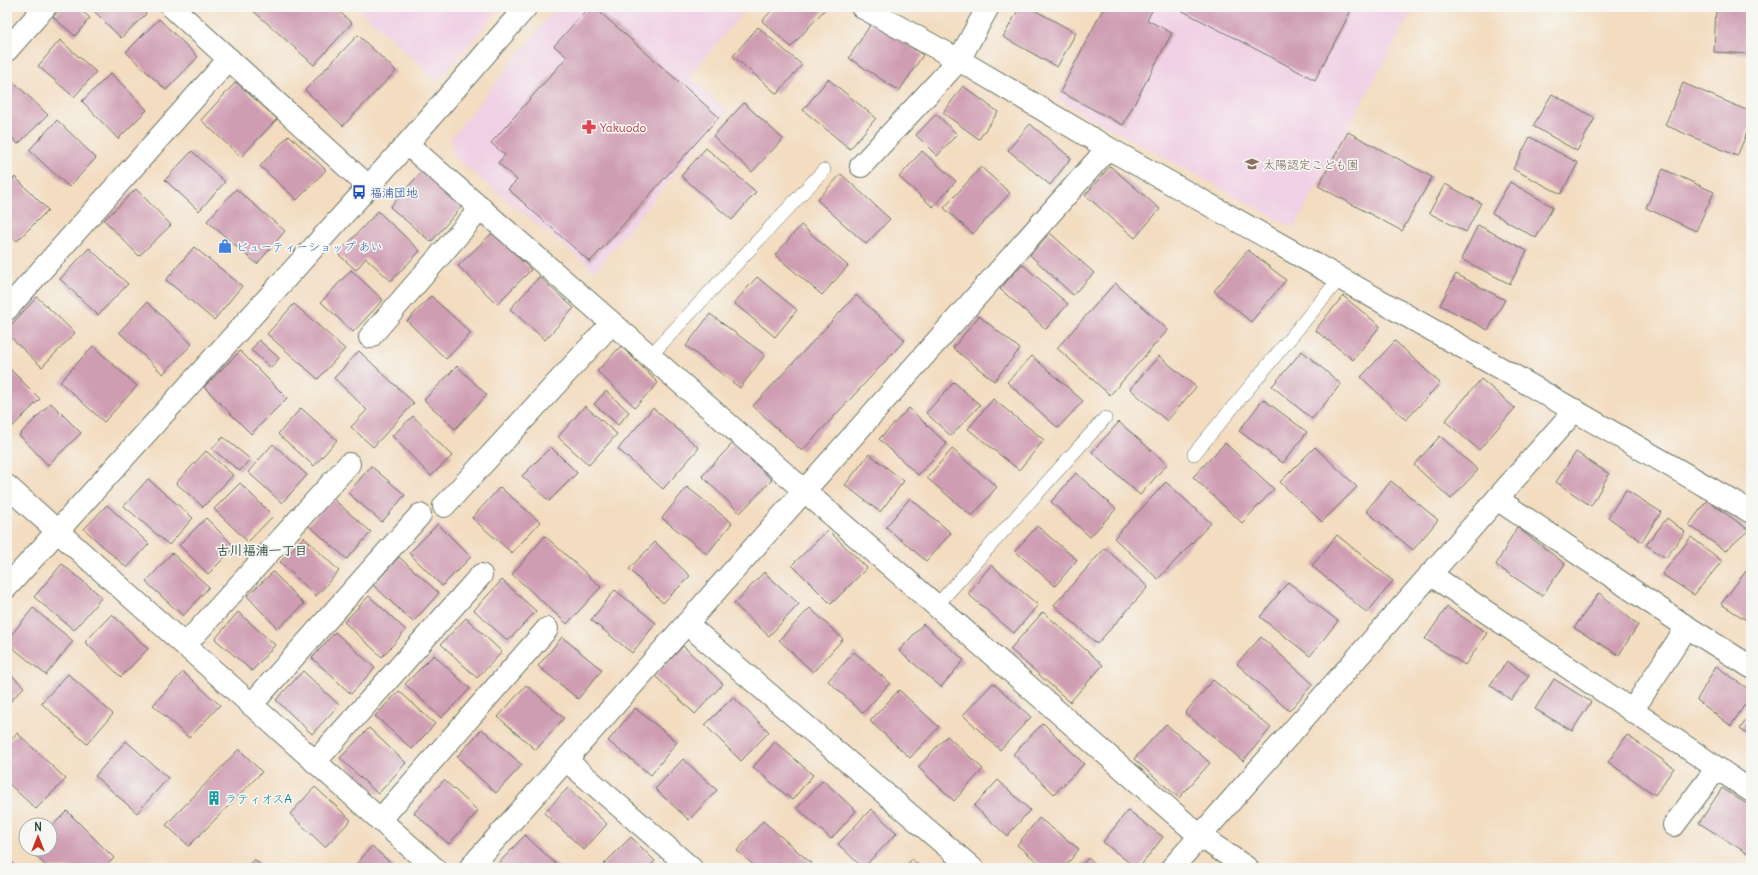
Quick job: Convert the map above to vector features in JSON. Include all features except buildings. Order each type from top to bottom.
[{"type":"street","points":[[7,50],[45,7]]},
{"type":"street","points":[[172,7],[369,187]]},
{"type":"street","points":[[7,587],[369,187],[526,7]]},
{"type":"street","points":[[862,7],[959,60],[1108,148],[1575,410],[1751,512]]},
{"type":"street","points":[[861,166],[959,60],[988,7]]},
{"type":"street","points":[[7,309],[229,60]]},
{"type":"street","points":[[407,144],[1200,836],[1247,868]]},
{"type":"street","points":[[470,868],[1108,148]]},
{"type":"street","points":[[370,338],[481,208]]},
{"type":"street","points":[[444,506],[612,323]]},
{"type":"street","points":[[1172,868],[1575,410]]},
{"type":"street","points":[[185,646],[349,464]]},
{"type":"street","points":[[7,486],[434,868]]},
{"type":"street","points":[[1497,499],[1687,627],[1751,668]]},
{"type":"street","points":[[251,705],[420,515]]},
{"type":"street","points":[[1430,574],[1751,791]]},
{"type":"street","points":[[315,762],[481,575]]},
{"type":"street","points":[[687,624],[972,868]]},
{"type":"street","points":[[1632,711],[1687,627]]},
{"type":"street","points":[[380,820],[547,629]]},
{"type":"street","points":[[566,760],[690,868]]},
{"type":"street","points":[[1674,825],[1717,768]]},
{"type":"lane","points":[[650,356],[824,170]]},
{"type":"lane","points":[[1194,454],[1340,278]]},
{"type":"lane","points":[[936,606],[1106,418]]},
{"type":"shaded area","points":[[356,7],[501,7],[438,81]]},
{"type":"shaded area","points":[[557,7],[748,7],[689,76],[726,111],[595,271],[455,158],[451,138]]},
{"type":"shaded area","name":"太陽認定こども園","points":[[1108,7],[1414,7],[1294,228],[1058,100]]},
{"type":"place","name":"Yakuodo","points":[[589,127]]},
{"type":"place","name":"太陽認定こども園","points":[[1252,164]]},
{"type":"place","name":"福浦団地","points":[[359,192]]},
{"type":"place","name":"ビューティーショップ あい","points":[[225,246]]},
{"type":"place","name":"ラティオスA","points":[[214,798]]},
{"type":"district","name":"古川福浦一丁目","points":[[262,550]]}]
